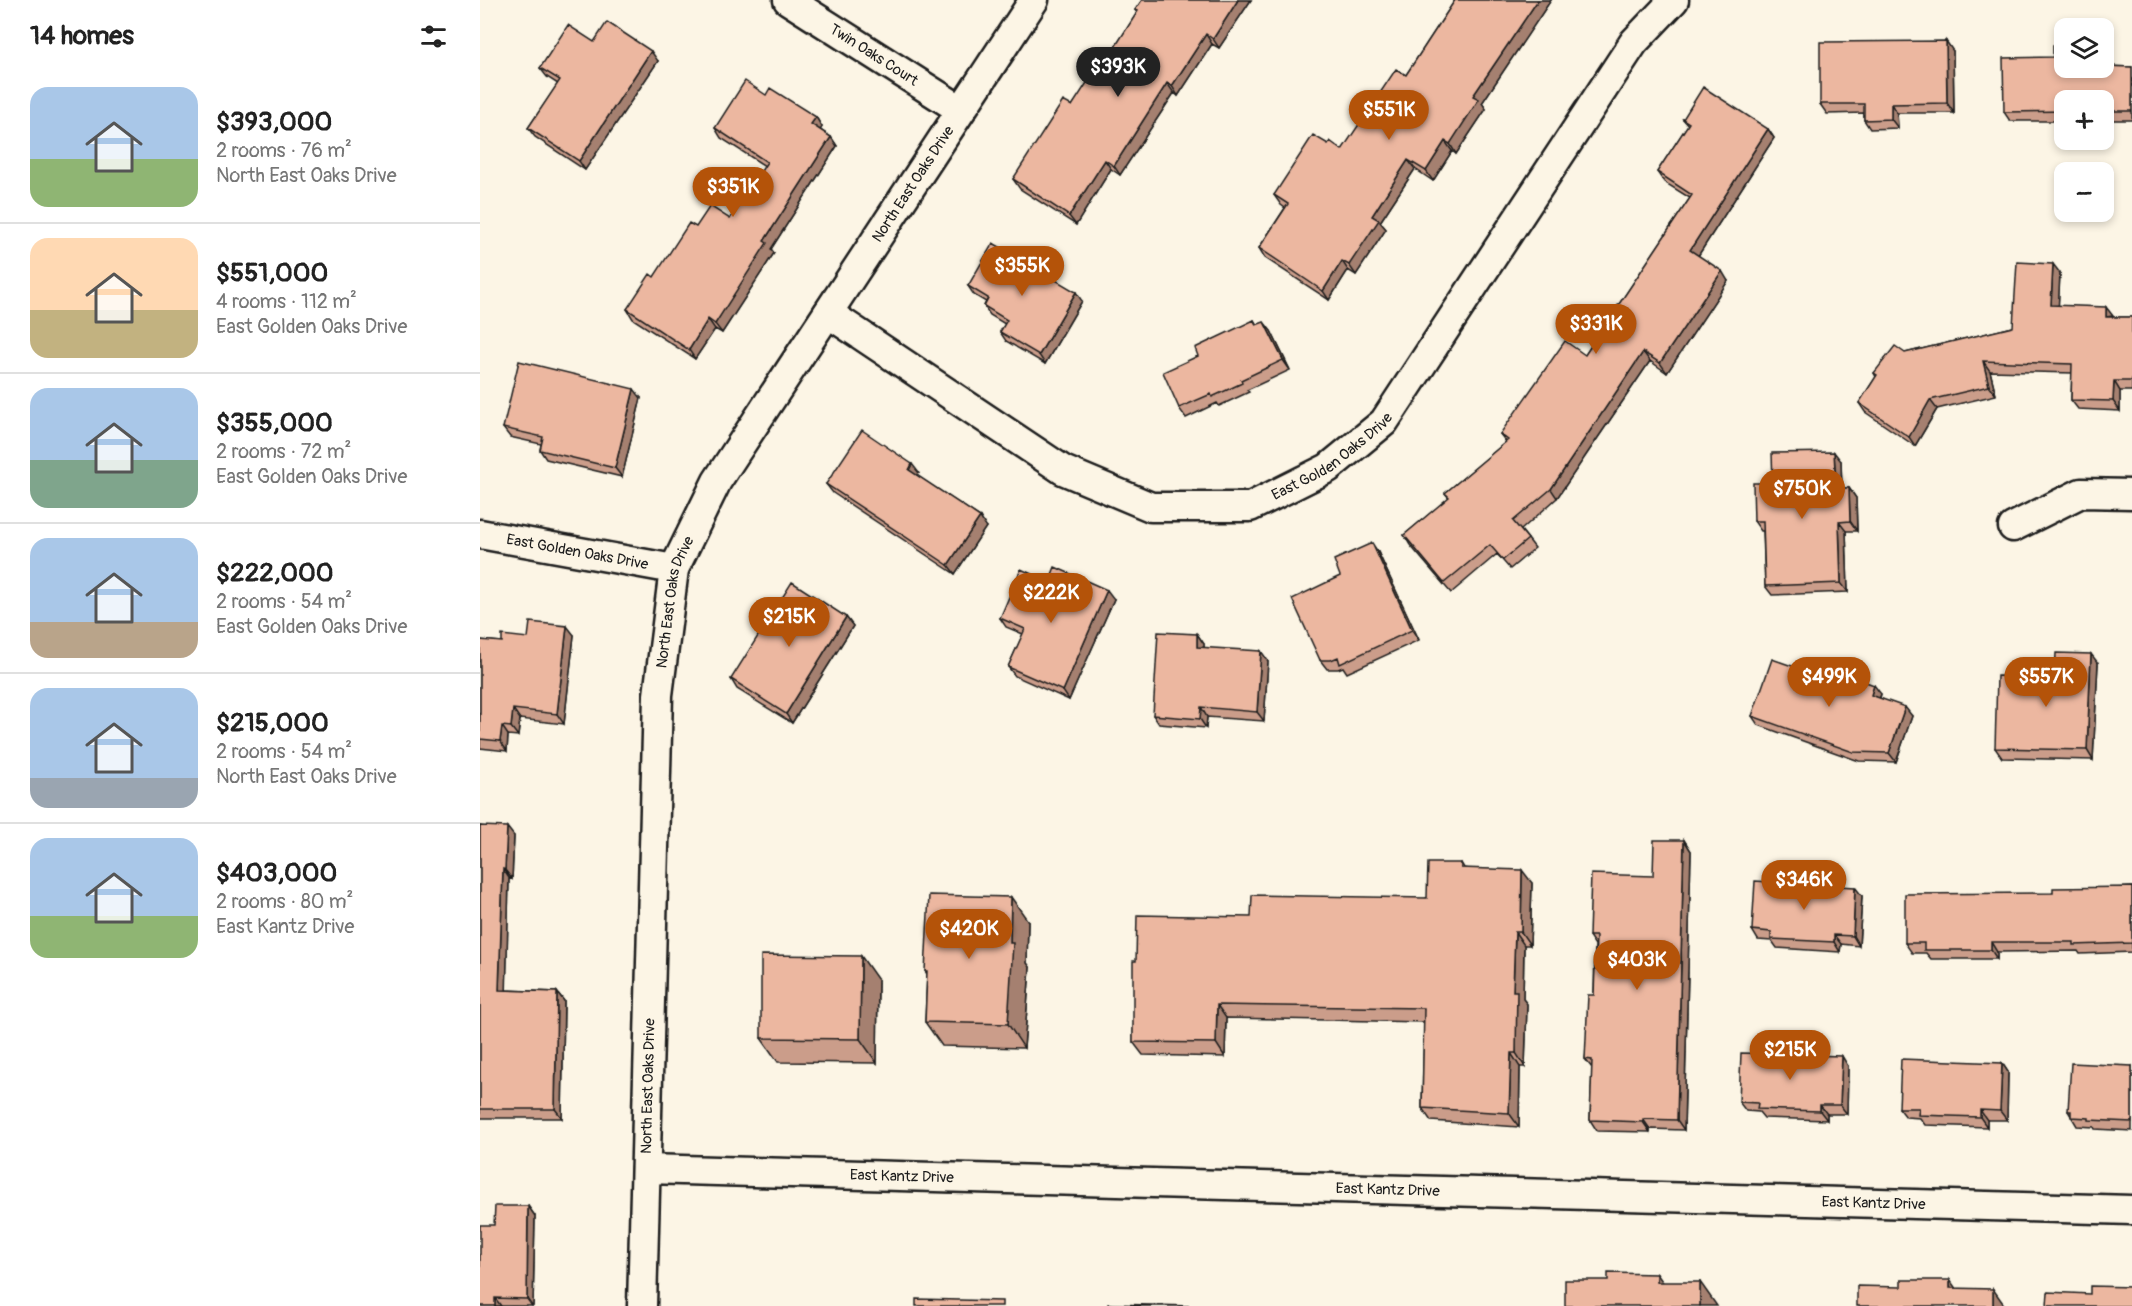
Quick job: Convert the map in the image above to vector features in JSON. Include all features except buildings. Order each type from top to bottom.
[{"type":"street","name":"Twin Oaks Court","points":[[788,0],[961,110]]},
{"type":"street","name":"North East Oaks Drive","points":[[642,1306],[658,695],[674,569],[717,481],[1034,0]]},
{"type":"street","name":"East Golden Oaks Drive","points":[[828,313],[1063,470],[1151,507],[1250,507],[1328,468],[1384,422],[1634,42],[1674,0]]},
{"type":"street","points":[[2013,527],[2081,493],[2132,494]]},
{"type":"street","name":"East Golden Oaks Drive","points":[[480,534],[674,569]]},
{"type":"street","name":"East Kantz Drive","points":[[646,1169],[2132,1210]]}]
